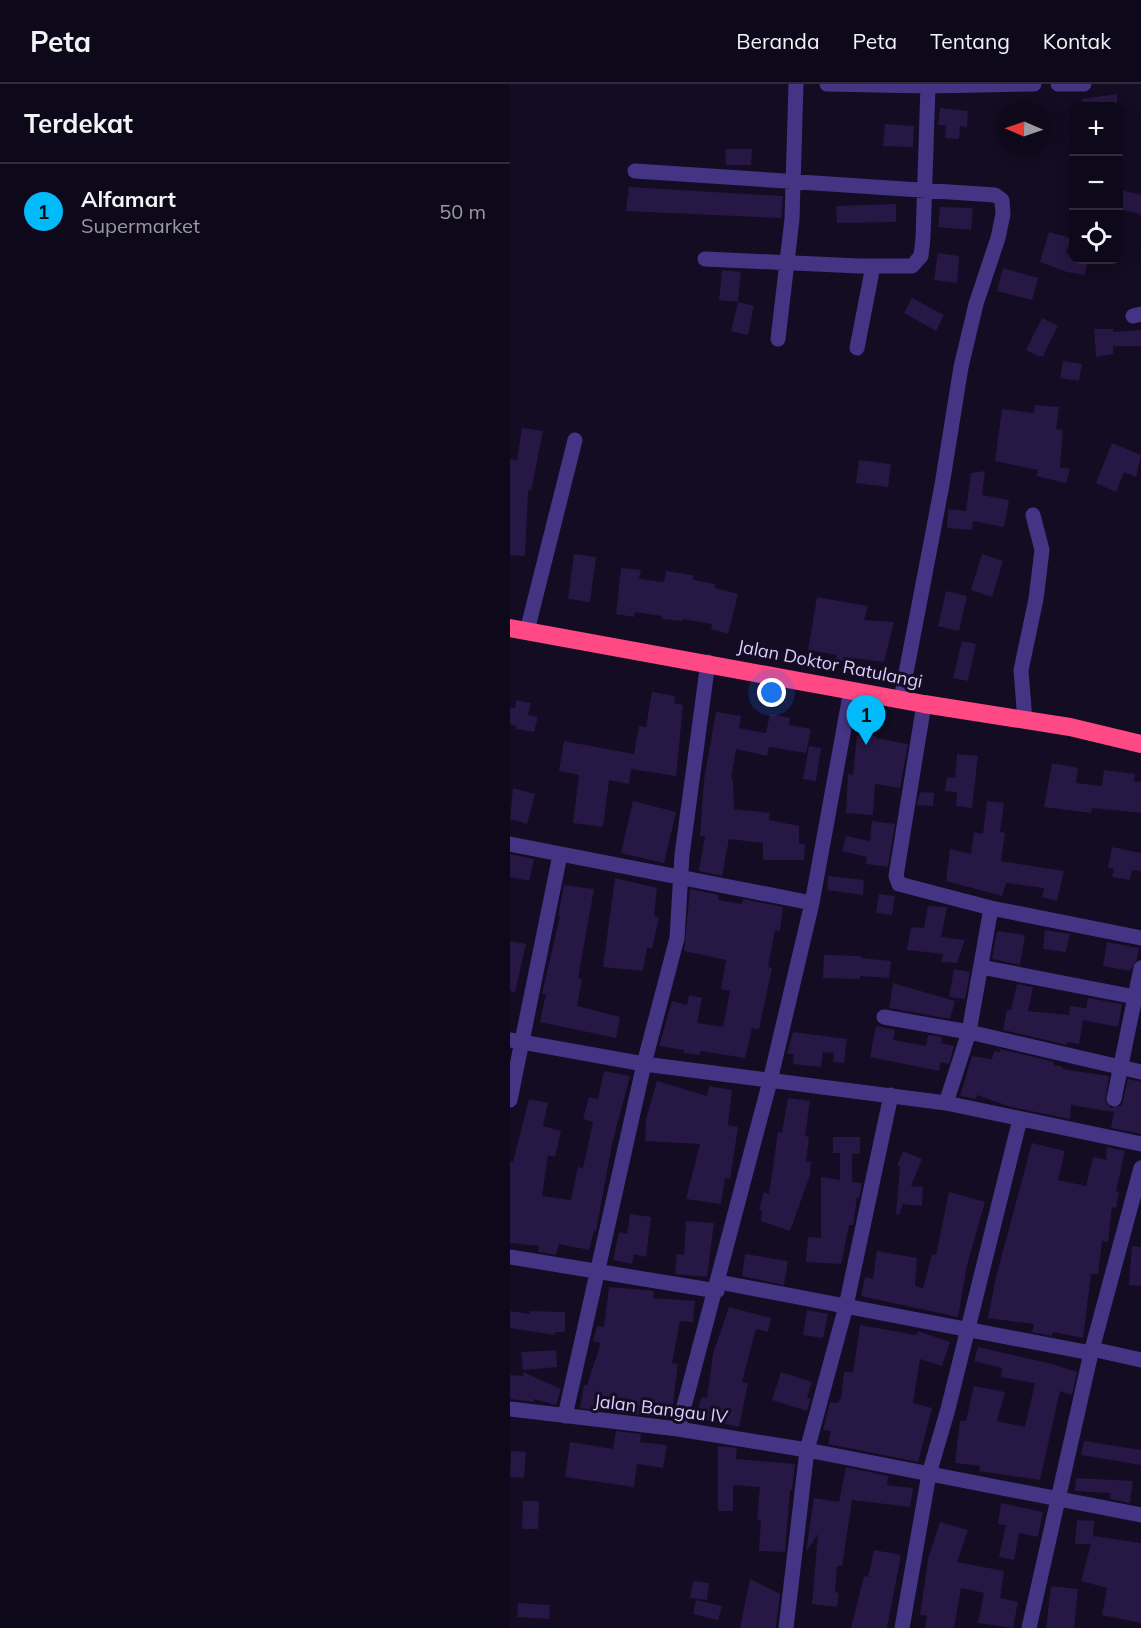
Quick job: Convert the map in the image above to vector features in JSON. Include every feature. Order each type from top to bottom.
[{"type":"highway","name":"Jalan Doktor Ratulangi","points":[[519,629],[708,662],[924,704],[1070,728],[1141,744]]},
{"type":"street","points":[[778,339],[788,263],[794,179],[796,84]]},
{"type":"street","points":[[827,84],[928,86],[1034,84]]},
{"type":"street","points":[[1058,84],[1084,84]]},
{"type":"street","points":[[705,259],[907,267],[917,262],[921,256],[923,238],[928,86]]},
{"type":"street","points":[[635,171],[926,188],[995,195],[1002,200],[1004,206],[998,238],[976,304],[961,367],[940,496],[901,699]]},
{"type":"street","points":[[857,348],[873,266]]},
{"type":"street","points":[[519,629],[575,440]]},
{"type":"street","points":[[1025,721],[1021,670],[1038,590],[1042,550],[1033,515]]},
{"type":"street","points":[[565,1416],[644,1064],[677,938],[682,855],[708,662]]},
{"type":"street","points":[[678,1430],[718,1286],[812,903],[851,690]]},
{"type":"street","points":[[924,704],[896,880],[899,884],[991,908],[1141,938]]},
{"type":"street","points":[[510,844],[812,903]]},
{"type":"street","points":[[510,1100],[516,1041],[560,855]]},
{"type":"street","points":[[946,1103],[969,1032],[991,908]]},
{"type":"street","points":[[981,967],[1135,997]]},
{"type":"street","points":[[1114,1099],[1141,968]]},
{"type":"street","points":[[884,1017],[969,1032],[1120,1069],[1141,1072]]},
{"type":"street","points":[[516,1041],[644,1064],[946,1103],[1141,1144]]},
{"type":"street","points":[[786,1628],[807,1450],[826,1372],[846,1306],[891,1095]]},
{"type":"street","points":[[902,1628],[930,1473],[1020,1119]]},
{"type":"street","points":[[1029,1628],[1091,1351],[1141,1168]]},
{"type":"street","points":[[510,1257],[846,1306],[1141,1360]]},
{"type":"street","name":"Jalan Bangau IV","points":[[510,1409],[678,1430],[807,1450],[1141,1515]]},
{"type":"building","points":[[1117,94],[1117,102],[1082,102],[1082,99]]},
{"type":"building","points":[[940,108],[968,111],[967,127],[960,126],[959,139],[945,138],[946,125],[938,125]]},
{"type":"building","points":[[885,124],[914,126],[913,147],[883,146]]},
{"type":"building","points":[[725,149],[752,149],[751,165],[726,165]]},
{"type":"building","points":[[629,187],[783,196],[781,218],[626,211]]},
{"type":"building","points":[[1123,190],[1141,195],[1141,214],[1123,210]]},
{"type":"building","points":[[896,204],[896,222],[837,223],[836,206]]},
{"type":"building","points":[[940,207],[973,208],[971,230],[938,227]]},
{"type":"building","points":[[1049,232],[1069,237],[1066,253],[1069,254],[1069,264],[1088,264],[1084,275],[1067,272],[1040,262]]},
{"type":"building","points":[[938,253],[959,256],[957,283],[934,280]]},
{"type":"building","points":[[1003,268],[1038,278],[1032,300],[997,291]]},
{"type":"building","points":[[722,270],[741,272],[738,302],[719,300]]},
{"type":"building","points":[[912,298],[944,315],[936,331],[904,313]]},
{"type":"building","points":[[738,302],[754,306],[748,335],[731,331]]},
{"type":"building","points":[[1042,318],[1058,326],[1043,356],[1038,356],[1026,350]]},
{"type":"building","points":[[1094,329],[1113,329],[1113,332],[1141,330],[1141,346],[1113,346],[1113,354],[1096,357]]},
{"type":"building","points":[[1063,361],[1082,364],[1079,381],[1060,378]]},
{"type":"building","points":[[1035,405],[1059,407],[1056,429],[1063,430],[1060,467],[1070,469],[1066,483],[1036,476],[1038,470],[995,461],[1002,409],[1034,413]]},
{"type":"building","points":[[522,428],[543,431],[531,491],[528,490],[525,556],[510,555],[510,459],[517,460]]},
{"type":"building","points":[[1112,443],[1141,455],[1136,477],[1124,472],[1116,492],[1096,483]]},
{"type":"building","points":[[859,460],[891,464],[888,487],[856,483]]},
{"type":"building","points":[[985,471],[982,495],[1009,500],[1004,527],[973,521],[972,530],[947,528],[948,509],[966,511],[971,473]]},
{"type":"building","points":[[574,554],[596,557],[590,602],[568,599]]},
{"type":"building","points":[[982,554],[1003,561],[992,597],[971,590]]},
{"type":"building","points":[[621,568],[641,570],[639,579],[664,582],[666,571],[693,575],[693,580],[715,584],[715,588],[738,594],[728,634],[711,629],[712,624],[683,619],[683,621],[662,619],[662,616],[635,612],[634,617],[616,614]]},
{"type":"building","points":[[946,591],[967,596],[959,631],[938,626]]},
{"type":"building","points":[[817,597],[868,606],[864,620],[894,622],[884,662],[853,658],[851,664],[836,659],[837,655],[808,650]]},
{"type":"building","points":[[962,641],[976,644],[968,681],[953,678]]},
{"type":"building","points":[[652,692],[675,696],[674,703],[683,705],[676,776],[631,769],[629,784],[609,780],[603,827],[573,823],[579,775],[559,771],[564,741],[634,754],[639,726],[646,727]]},
{"type":"building","points":[[516,700],[531,703],[528,715],[538,717],[534,732],[516,729],[516,726],[510,724],[510,707],[515,708]]},
{"type":"building","points":[[716,712],[741,716],[739,728],[766,733],[770,714],[790,718],[789,725],[811,729],[806,753],[769,747],[767,756],[736,749],[731,779],[733,779],[734,809],[770,813],[769,820],[799,826],[799,844],[805,844],[804,860],[763,860],[763,843],[729,839],[722,876],[699,871],[705,836],[700,836],[704,780]]},
{"type":"building","points":[[857,735],[876,736],[876,738],[908,744],[900,788],[875,784],[873,815],[846,813],[848,774],[853,775]]},
{"type":"building","points":[[809,746],[821,748],[816,781],[803,779]]},
{"type":"building","points":[[957,754],[978,756],[972,808],[956,806],[957,792],[945,791],[947,777],[955,778]]},
{"type":"building","points":[[1052,763],[1078,768],[1076,783],[1102,786],[1104,770],[1135,774],[1134,781],[1141,782],[1141,813],[1092,808],[1091,813],[1044,807]]},
{"type":"building","points":[[513,788],[535,794],[527,824],[510,819]]},
{"type":"building","points":[[920,792],[934,793],[933,806],[917,805]]},
{"type":"building","points":[[633,801],[676,812],[664,863],[621,853]]},
{"type":"building","points":[[987,801],[1004,803],[1000,832],[1005,833],[1001,861],[1064,871],[1057,901],[1042,897],[1044,888],[1006,883],[1002,896],[946,881],[950,849],[971,854],[974,832],[983,834]]},
{"type":"building","points":[[872,821],[895,824],[888,867],[866,864],[867,857],[842,851],[846,836],[870,841]]},
{"type":"building","points":[[1112,847],[1141,853],[1141,871],[1132,870],[1130,880],[1112,877],[1114,869],[1108,868]]},
{"type":"building","points":[[510,854],[534,859],[529,881],[510,877]]},
{"type":"building","points":[[828,876],[864,880],[863,895],[827,890]]},
{"type":"building","points":[[615,878],[657,888],[654,916],[659,917],[652,949],[647,948],[643,971],[603,967]]},
{"type":"building","points":[[564,885],[594,889],[578,978],[582,979],[577,1006],[620,1017],[616,1038],[540,1022],[546,994],[542,994],[560,916],[558,916]]},
{"type":"building","points":[[690,889],[719,895],[718,900],[742,904],[743,899],[783,907],[780,931],[775,930],[768,967],[772,968],[759,1029],[752,1028],[745,1058],[700,1051],[700,1055],[684,1053],[684,1050],[659,1046],[672,1001],[687,1005],[689,995],[702,998],[697,1023],[723,1027],[730,991],[721,989],[726,960],[684,951]]},
{"type":"building","points":[[879,894],[895,896],[892,915],[876,913]]},
{"type":"building","points":[[928,906],[947,907],[941,937],[965,940],[957,963],[941,962],[943,954],[907,950],[911,927],[924,928]]},
{"type":"building","points":[[1045,930],[1070,934],[1066,952],[1043,949]]},
{"type":"building","points":[[997,931],[1025,935],[1020,965],[992,959]]},
{"type":"building","points":[[510,941],[526,944],[515,992],[510,991]]},
{"type":"building","points":[[1107,942],[1139,948],[1137,959],[1130,971],[1103,966]]},
{"type":"building","points":[[824,955],[861,956],[861,958],[891,961],[889,978],[860,976],[860,979],[823,978]]},
{"type":"building","points":[[954,969],[970,972],[965,999],[949,997]]},
{"type":"building","points":[[893,983],[955,1001],[950,1019],[889,1008]]},
{"type":"building","points":[[1017,984],[1033,987],[1028,1011],[1069,1015],[1070,1006],[1086,1008],[1088,998],[1122,1004],[1118,1027],[1083,1020],[1079,1044],[1068,1042],[1067,1045],[1003,1030],[1007,1010],[1011,1010]]},
{"type":"building","points":[[876,1026],[895,1030],[893,1040],[926,1046],[928,1035],[942,1037],[941,1043],[954,1046],[949,1064],[941,1062],[939,1071],[870,1057]]},
{"type":"building","points":[[793,1032],[847,1039],[844,1063],[833,1062],[834,1053],[823,1052],[821,1067],[793,1064],[794,1054],[787,1054]]},
{"type":"building","points":[[1000,1049],[1054,1062],[1054,1065],[1063,1067],[1062,1069],[1109,1076],[1105,1101],[1111,1108],[1122,1105],[1128,1079],[1141,1082],[1141,1134],[1111,1128],[1114,1112],[1071,1105],[1070,1119],[1011,1107],[977,1095],[976,1099],[960,1096],[972,1056],[992,1059],[994,1051],[1000,1052]]},
{"type":"building","points":[[604,1071],[630,1076],[612,1144],[596,1231],[594,1231],[589,1250],[559,1244],[556,1255],[538,1252],[539,1246],[510,1243],[510,1161],[513,1162],[529,1099],[548,1103],[543,1126],[561,1131],[555,1157],[548,1155],[542,1196],[571,1200],[578,1167],[583,1168],[593,1122],[583,1119],[589,1097],[598,1099]]},
{"type":"building","points":[[657,1081],[707,1096],[709,1086],[732,1090],[728,1125],[738,1127],[730,1179],[725,1178],[721,1204],[686,1199],[700,1144],[645,1141],[646,1119]]},
{"type":"building","points":[[788,1098],[810,1101],[805,1136],[809,1137],[806,1161],[811,1162],[810,1175],[790,1231],[761,1221],[762,1211],[759,1210],[764,1192],[769,1194],[778,1132],[782,1133]]},
{"type":"building","points":[[833,1137],[860,1137],[860,1154],[852,1154],[852,1182],[862,1183],[859,1198],[857,1197],[853,1225],[849,1225],[841,1264],[806,1262],[808,1237],[821,1238],[821,1177],[840,1180],[840,1153],[833,1153]]},
{"type":"building","points":[[1032,1143],[1065,1151],[1058,1180],[1086,1186],[1093,1157],[1108,1160],[1106,1158],[1107,1147],[1125,1151],[1116,1191],[1119,1192],[1116,1208],[1112,1207],[1108,1242],[1102,1241],[1098,1274],[1091,1274],[1083,1338],[1053,1332],[1052,1336],[1032,1332],[1034,1324],[988,1318],[996,1277]]},
{"type":"building","points":[[903,1151],[922,1159],[911,1186],[923,1187],[922,1206],[903,1204],[899,1215],[896,1214],[900,1167],[897,1165]]},
{"type":"building","points":[[949,1192],[985,1202],[967,1265],[958,1317],[861,1296],[865,1277],[873,1279],[877,1251],[917,1258],[915,1286],[923,1288],[932,1254],[936,1255]]},
{"type":"building","points":[[630,1214],[651,1217],[646,1257],[634,1254],[632,1264],[613,1260],[619,1232],[627,1234]]},
{"type":"building","points":[[686,1221],[714,1223],[707,1277],[675,1274],[677,1254],[684,1255]]},
{"type":"building","points":[[1132,1246],[1141,1247],[1141,1286],[1129,1285]]},
{"type":"building","points":[[745,1254],[788,1261],[784,1285],[742,1276]]},
{"type":"building","points":[[609,1287],[654,1291],[653,1298],[695,1301],[693,1322],[680,1321],[672,1363],[678,1364],[671,1418],[580,1408],[584,1385],[587,1385],[601,1343],[593,1341],[597,1326],[604,1327]]},
{"type":"building","points":[[729,1307],[771,1318],[768,1332],[756,1329],[742,1382],[748,1383],[739,1427],[697,1418],[701,1397],[707,1398],[713,1354]]},
{"type":"building","points":[[807,1310],[828,1314],[823,1338],[803,1335]]},
{"type":"building","points":[[510,1311],[530,1314],[530,1311],[565,1312],[565,1332],[555,1332],[555,1335],[510,1328]]},
{"type":"building","points":[[860,1325],[916,1335],[918,1331],[950,1342],[942,1366],[920,1359],[913,1403],[932,1408],[918,1462],[828,1444],[831,1431],[823,1430],[830,1402],[838,1403],[841,1398],[844,1372],[853,1372]]},
{"type":"building","points":[[978,1347],[1077,1372],[1072,1395],[1060,1391],[1040,1480],[979,1471],[980,1466],[955,1463],[960,1421],[966,1421],[974,1386],[1005,1392],[997,1421],[1025,1427],[1035,1383],[1001,1377],[1002,1368],[974,1361]]},
{"type":"building","points":[[556,1350],[557,1367],[523,1370],[521,1352]]},
{"type":"building","points":[[523,1372],[561,1389],[556,1405],[534,1399],[534,1402],[510,1399],[510,1375],[524,1376]]},
{"type":"building","points":[[781,1372],[812,1382],[807,1398],[811,1399],[807,1411],[772,1400]]},
{"type":"building","points":[[616,1431],[641,1434],[640,1442],[667,1445],[663,1468],[637,1464],[634,1487],[565,1477],[570,1442],[613,1449]]},
{"type":"building","points":[[1084,1441],[1141,1450],[1141,1465],[1081,1455]]},
{"type":"building","points":[[718,1446],[737,1448],[736,1459],[795,1464],[792,1490],[790,1490],[785,1552],[759,1551],[761,1520],[757,1520],[760,1487],[733,1485],[733,1511],[718,1511]]},
{"type":"building","points":[[511,1451],[526,1452],[524,1478],[510,1477]]},
{"type":"building","points":[[846,1467],[888,1476],[887,1485],[913,1488],[910,1507],[852,1500],[842,1566],[837,1566],[835,1592],[839,1593],[837,1607],[812,1604],[818,1534],[806,1552],[814,1498],[839,1502]]},
{"type":"building","points":[[1076,1478],[1133,1481],[1130,1503],[1110,1499],[1110,1493],[1075,1491]]},
{"type":"building","points":[[523,1501],[539,1501],[538,1529],[522,1529]]},
{"type":"building","points":[[1001,1503],[1043,1512],[1038,1537],[1019,1533],[1014,1560],[999,1557],[1006,1525],[998,1524]]},
{"type":"building","points":[[1077,1520],[1094,1521],[1093,1539],[1094,1536],[1141,1543],[1141,1623],[1102,1615],[1107,1588],[1081,1581],[1091,1544],[1075,1544]]},
{"type":"building","points":[[940,1522],[968,1530],[957,1562],[1004,1571],[1000,1598],[1018,1602],[1013,1628],[978,1623],[984,1593],[961,1588],[954,1628],[925,1628],[927,1616],[920,1615],[928,1559]]},
{"type":"building","points":[[874,1550],[901,1555],[887,1628],[851,1628],[864,1576],[868,1577]]},
{"type":"building","points":[[750,1579],[780,1594],[776,1628],[740,1628]]},
{"type":"building","points":[[693,1581],[709,1583],[707,1600],[690,1598]]},
{"type":"building","points":[[1051,1586],[1078,1589],[1074,1628],[1046,1628]]},
{"type":"building","points":[[696,1600],[722,1606],[718,1620],[693,1614]]},
{"type":"building","points":[[518,1603],[550,1605],[549,1619],[517,1617]]},
{"type":"place","name":"Alfamart","points":[[866,745]]}]
